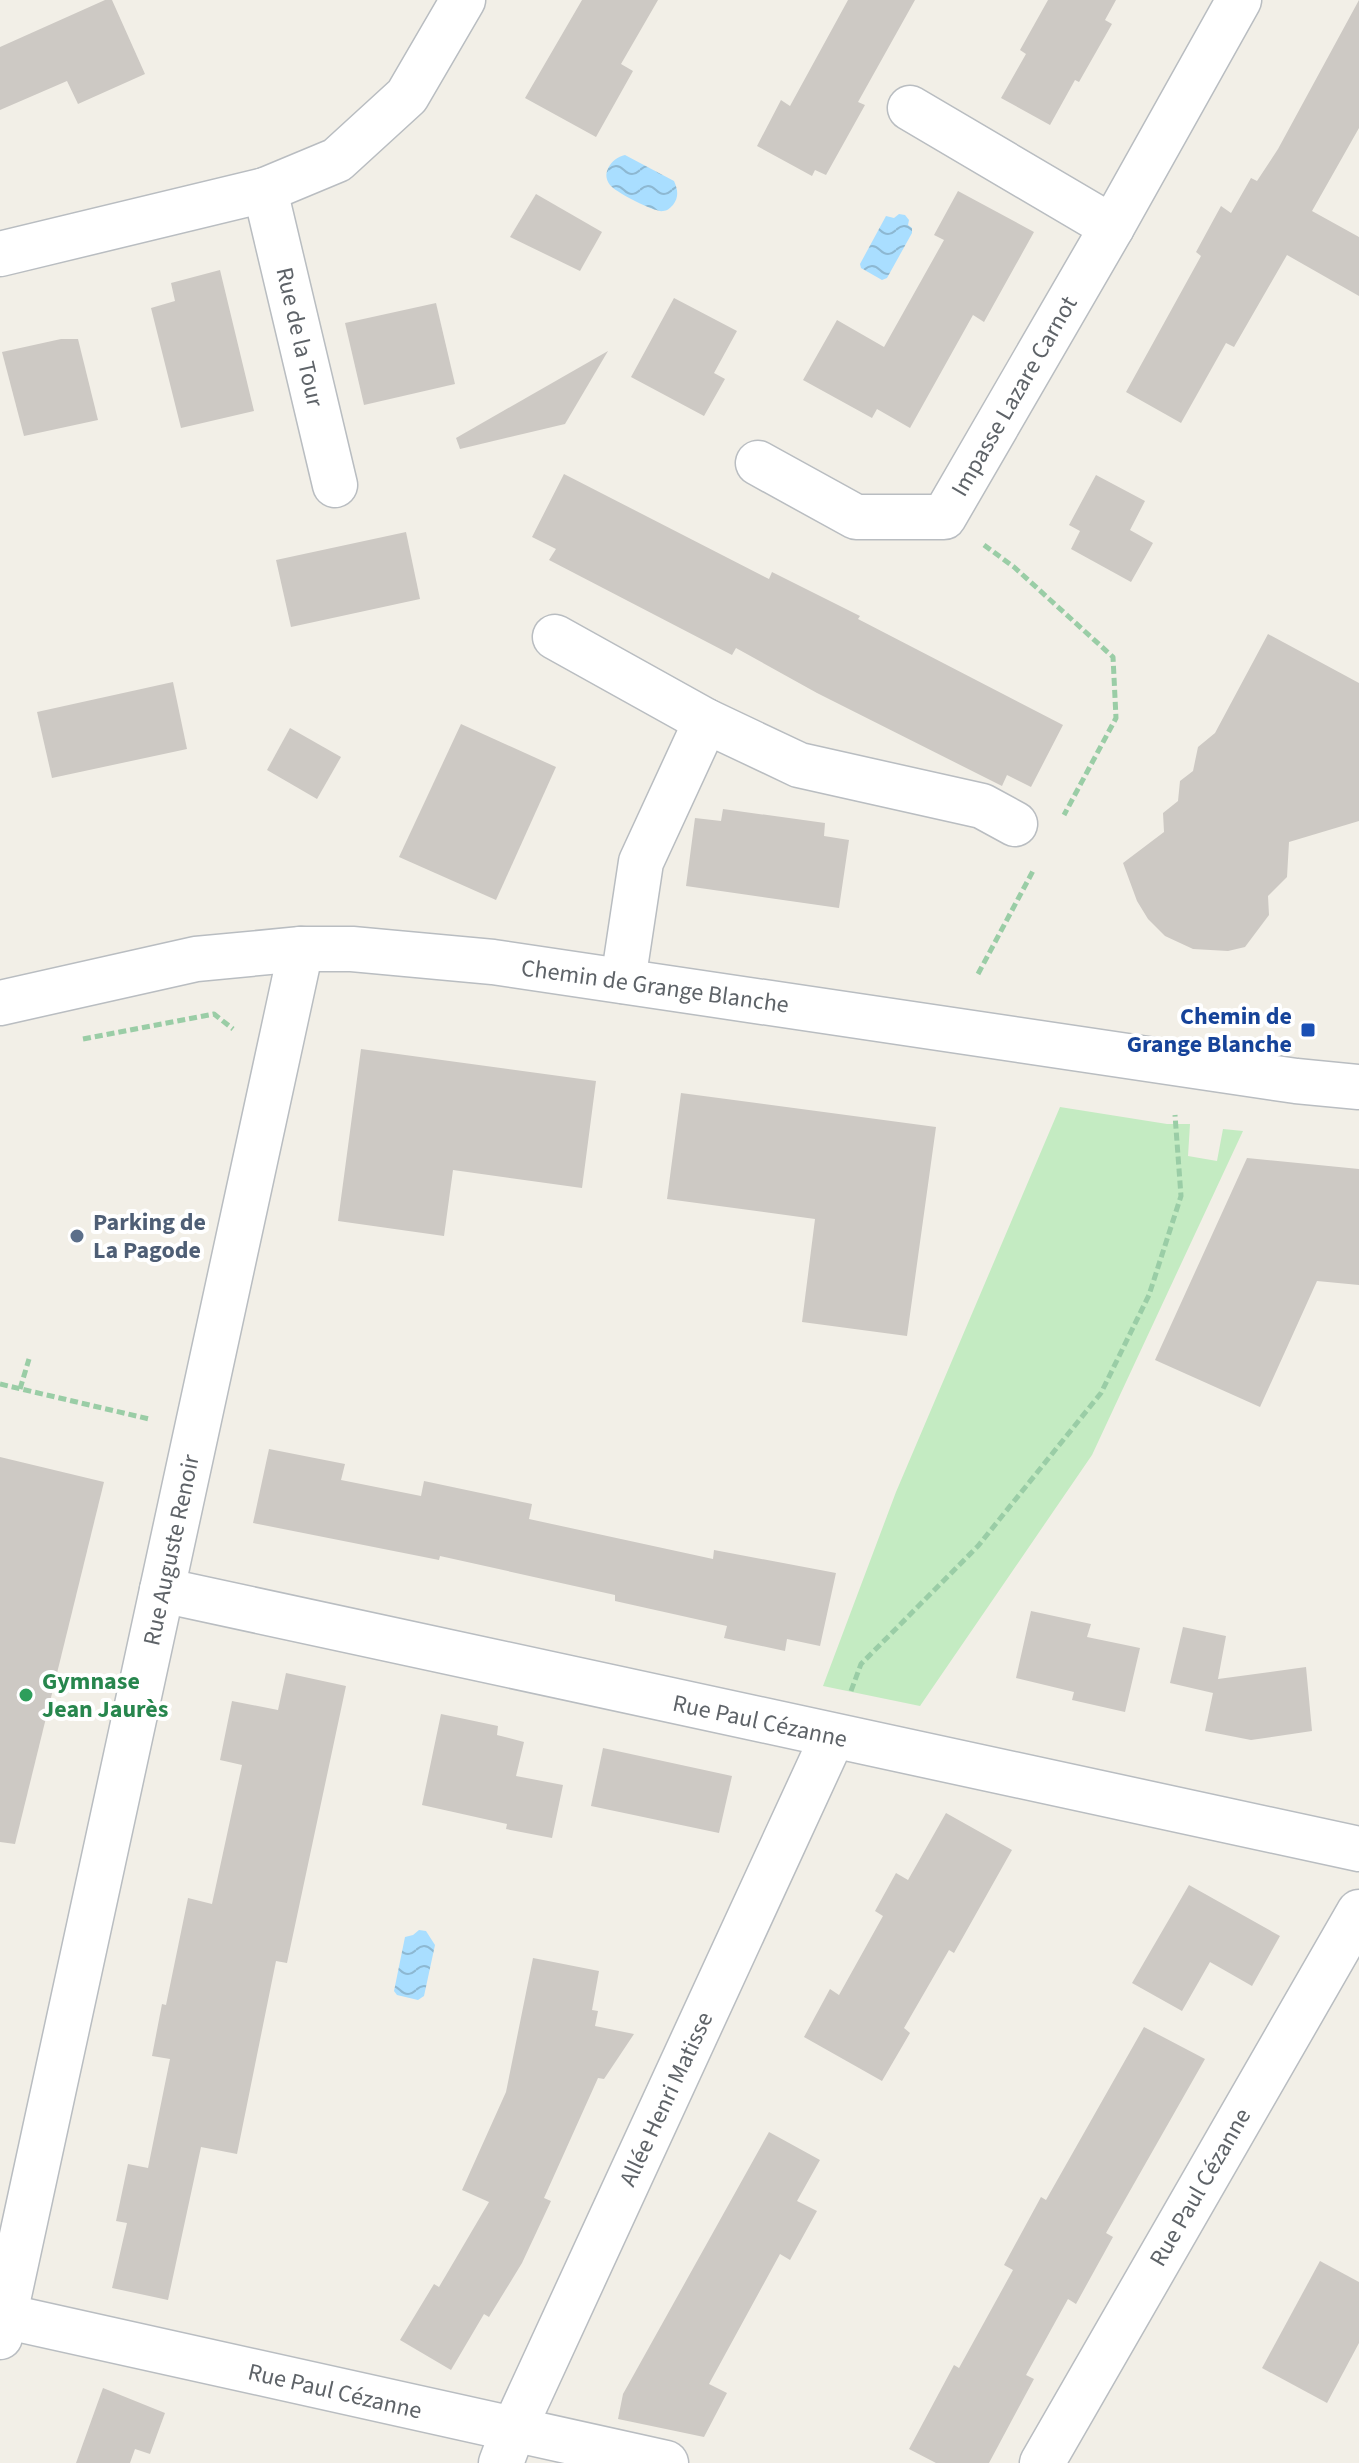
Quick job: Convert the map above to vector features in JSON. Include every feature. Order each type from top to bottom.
[{"type":"street","points":[[0,254],[265,190],[337,160],[407,96],[463,0]]},
{"type":"street","name":"Impasse Lazare Carnot","points":[[758,463],[856,517],[944,517],[1239,0]]},
{"type":"street","points":[[910,108],[1112,227]]},
{"type":"street","name":"Rue de la Tour","points":[[265,190],[335,485]]},
{"type":"street","points":[[555,637],[706,721],[799,765],[982,806],[1015,824]]},
{"type":"street","points":[[623,981],[641,862],[706,721]]},
{"type":"street","name":"Chemin de Grange Blanche","points":[[0,1003],[196,959],[301,949],[352,949],[493,962],[1281,1079],[1359,1087]]},
{"type":"street","name":"Rue Auguste Renoir","points":[[2,2327],[301,949]]},
{"type":"street","name":"Rue Paul Cézanne","points":[[162,1590],[1359,1849]]},
{"type":"street","name":"Allée Henri Matisse","points":[[507,2447],[833,1736]]},
{"type":"street","name":"Rue Paul Cézanne","points":[[1042,2463],[1359,1912]]},
{"type":"street","name":"Rue Paul Cézanne","points":[[2,2327],[507,2447],[666,2463]]},
{"type":"path","points":[[944,517],[1014,567],[1113,657],[1116,718],[1058,826]]},
{"type":"path","points":[[978,974],[1036,866]]},
{"type":"path","points":[[76,1040],[214,1014],[238,1032]]},
{"type":"path","points":[[833,1736],[861,1664],[978,1546],[1101,1393],[1149,1295],[1181,1196],[1175,1115]]},
{"type":"path","points":[[20,1389],[29,1359]]},
{"type":"path","points":[[0,1384],[154,1420]]},
{"type":"green space","points":[[1060,1107],[1167,1124],[1190,1124],[1188,1156],[1217,1161],[1223,1129],[1243,1131],[1092,1455],[920,1706],[823,1686],[896,1492]]},
{"type":"water","points":[[625,155],[674,181],[677,196],[670,208],[663,211],[653,209],[612,187],[608,182],[608,168]]},
{"type":"water","points":[[899,214],[909,220],[912,233],[887,278],[882,280],[861,268],[860,264],[886,216],[894,218]]},
{"type":"water","points":[[419,1930],[426,1931],[435,1945],[424,1996],[418,2000],[397,1995],[394,1991],[405,1937]]},
{"type":"building","points":[[105,0],[112,0],[145,74],[78,104],[67,81],[0,110],[0,47]]},
{"type":"building","points":[[582,0],[658,0],[621,64],[633,71],[596,137],[525,98]]},
{"type":"building","points":[[848,0],[915,0],[858,102],[865,105],[826,175],[815,170],[812,176],[757,146],[781,100],[790,106]]},
{"type":"building","points":[[1048,0],[1116,0],[1105,20],[1112,24],[1050,125],[1001,98],[1026,54],[1020,50]]},
{"type":"building","points":[[1359,0],[1359,128],[1312,211],[1359,237],[1359,296],[1287,255],[1234,347],[1226,343],[1181,423],[1126,392],[1201,256],[1196,252],[1221,206],[1231,213],[1251,178],[1257,181],[1278,149]]},
{"type":"building","points":[[958,191],[1034,232],[984,322],[973,315],[910,428],[877,409],[872,418],[803,380],[837,320],[884,347],[944,240],[934,235]]},
{"type":"building","points":[[536,194],[602,232],[580,271],[510,237]]},
{"type":"building","points":[[220,270],[254,411],[181,428],[151,308],[175,301],[171,283]]},
{"type":"building","points":[[674,298],[737,331],[714,373],[725,379],[704,416],[631,377]]},
{"type":"building","points":[[436,303],[455,384],[364,405],[345,323]]},
{"type":"building","points":[[61,339],[78,339],[98,420],[24,436],[2,352]]},
{"type":"building","points":[[608,351],[565,424],[460,449],[456,438]]},
{"type":"building","points":[[564,474],[769,579],[772,572],[860,616],[858,619],[1063,725],[1031,787],[1007,775],[1002,786],[817,693],[736,648],[732,655],[549,560],[556,549],[532,537]]},
{"type":"building","points":[[1096,475],[1145,501],[1130,530],[1153,543],[1131,582],[1071,549],[1080,531],[1069,525]]},
{"type":"building","points":[[406,532],[420,599],[291,627],[276,560]]},
{"type":"building","points":[[1268,634],[1359,683],[1359,821],[1289,842],[1287,877],[1268,896],[1269,915],[1245,947],[1228,951],[1193,949],[1165,936],[1148,919],[1137,901],[1123,863],[1164,832],[1163,813],[1178,801],[1180,781],[1193,771],[1198,747],[1215,733]]},
{"type":"building","points":[[173,682],[187,749],[52,778],[37,712]]},
{"type":"building","points":[[461,724],[556,767],[496,900],[399,857]]},
{"type":"building","points":[[290,728],[341,757],[317,799],[267,770]]},
{"type":"building","points":[[723,809],[825,823],[824,836],[849,840],[839,908],[686,886],[695,818],[721,821]]},
{"type":"building","points":[[361,1049],[596,1081],[582,1188],[453,1170],[444,1236],[338,1221]]},
{"type":"building","points":[[681,1093],[936,1127],[907,1336],[802,1322],[815,1219],[667,1199]]},
{"type":"building","points":[[1247,1158],[1359,1169],[1359,1285],[1317,1281],[1260,1407],[1155,1360]]},
{"type":"building","points":[[269,1449],[345,1464],[341,1480],[421,1496],[424,1481],[532,1504],[529,1519],[713,1559],[714,1550],[836,1573],[820,1646],[787,1639],[785,1651],[724,1638],[727,1626],[615,1601],[615,1595],[440,1556],[439,1560],[253,1523]]},
{"type":"building","name":"Gymnase Jean Jaurès","points":[[0,1457],[104,1482],[15,1844],[0,1842]]},
{"type":"building","points":[[1031,1611],[1091,1624],[1087,1637],[1140,1648],[1125,1712],[1072,1700],[1074,1692],[1016,1678]]},
{"type":"building","points":[[1183,1627],[1226,1636],[1218,1679],[1306,1667],[1312,1731],[1251,1740],[1205,1731],[1213,1693],[1170,1683]]},
{"type":"building","points":[[286,1673],[346,1686],[287,1963],[276,1961],[237,2154],[201,2147],[168,2300],[112,2288],[127,2223],[116,2221],[128,2164],[148,2168],[170,2059],[152,2056],[188,1898],[212,1904],[242,1765],[220,1760],[232,1701],[278,1710]]},
{"type":"building","points":[[441,1714],[498,1726],[497,1735],[524,1742],[516,1776],[563,1785],[552,1838],[506,1829],[507,1824],[422,1805]]},
{"type":"building","points":[[603,1748],[732,1776],[719,1833],[591,1806]]},
{"type":"building","points":[[946,1813],[1012,1850],[954,1953],[949,1950],[904,2028],[910,2033],[882,2081],[804,2037],[830,1989],[839,1995],[883,1916],[875,1911],[896,1873],[908,1880]]},
{"type":"building","points":[[1189,1885],[1280,1936],[1252,1986],[1210,1962],[1182,2011],[1132,1983]]},
{"type":"building","points":[[533,1958],[599,1971],[592,2010],[598,2011],[595,2026],[634,2034],[604,2079],[598,2078],[544,2198],[551,2201],[522,2263],[489,2317],[484,2314],[451,2370],[400,2340],[434,2284],[439,2287],[489,2202],[462,2190],[506,2092]]},
{"type":"building","points":[[1144,2027],[1205,2059],[1106,2233],[1113,2237],[1076,2304],[1068,2299],[1026,2375],[1034,2379],[989,2463],[936,2463],[909,2449],[954,2365],[959,2368],[1013,2270],[1004,2265],[1041,2197],[1046,2200]]},
{"type":"building","points":[[769,2132],[820,2160],[797,2201],[817,2211],[790,2260],[780,2254],[709,2384],[727,2393],[704,2437],[618,2419],[623,2394]]},
{"type":"building","points":[[1320,2261],[1359,2282],[1359,2343],[1327,2403],[1262,2368]]},
{"type":"building","points":[[103,2388],[165,2413],[150,2454],[135,2449],[130,2463],[76,2463]]},
{"type":"place","name":"Chemin de Grange Blanche","points":[[1308,1030]]},
{"type":"place","name":"Parking de La Pagode","points":[[77,1236]]},
{"type":"place","name":"Gymnase Jean Jaurès","points":[[26,1695]]}]
